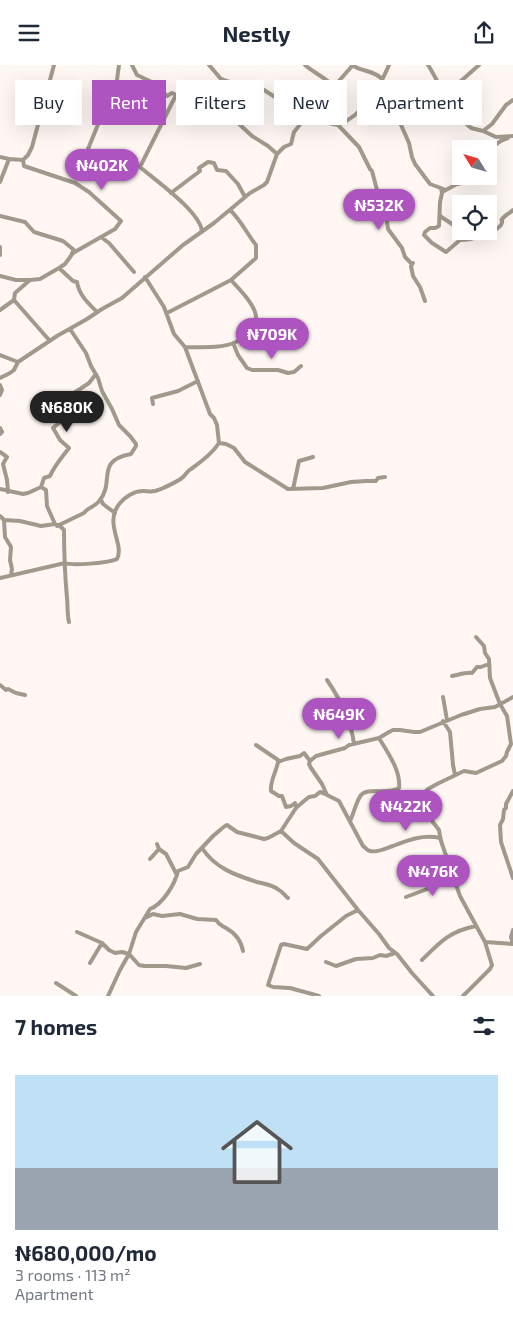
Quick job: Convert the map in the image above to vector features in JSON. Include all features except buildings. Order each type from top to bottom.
[{"type":"street","points":[[0,157],[23,160],[28,155],[32,147],[54,65]]},
{"type":"street","points":[[132,65],[137,75],[156,84],[166,95],[172,93],[176,95],[140,167],[171,193],[196,219],[202,227],[202,232]]},
{"type":"street","points":[[209,65],[221,79],[249,89],[264,90],[274,96]]},
{"type":"street","points":[[305,65],[326,80]]},
{"type":"street","points":[[340,80],[353,65],[359,69],[378,74],[382,80]]},
{"type":"street","points":[[382,80],[389,65]]},
{"type":"street","points":[[428,65],[437,80]]},
{"type":"street","points":[[462,80],[479,65]]},
{"type":"street","points":[[86,160],[88,149],[99,122],[116,87],[119,66]]},
{"type":"street","points":[[483,131],[492,124],[506,105],[513,100]]},
{"type":"street","points":[[347,121],[357,112]]},
{"type":"street","points":[[240,125],[252,137],[268,146],[277,154]]},
{"type":"street","points":[[0,378],[14,370],[18,362],[50,341],[122,298],[183,245],[267,182],[277,154],[284,147],[291,144],[294,132],[299,125]]},
{"type":"street","points":[[338,125],[359,147],[372,171],[377,190],[384,199],[388,229],[402,248],[408,261],[413,263],[411,267],[413,276],[420,287],[425,301]]},
{"type":"street","points":[[402,125],[415,164],[430,184],[441,191],[455,185]]},
{"type":"street","points":[[468,125],[496,137],[513,136]]},
{"type":"street","points":[[498,142],[513,136]]},
{"type":"street","points":[[0,182],[9,159]]},
{"type":"street","points":[[23,160],[24,166],[75,183],[89,192],[121,221],[115,229],[71,255]]},
{"type":"street","points":[[171,193],[200,171],[199,169],[208,162],[214,163],[217,170],[226,171],[238,184],[245,197]]},
{"type":"street","points":[[441,191],[439,226],[430,228],[424,235],[446,252],[460,240]]},
{"type":"street","points":[[167,313],[231,280],[256,258],[256,245],[238,218],[230,210]]},
{"type":"street","points":[[497,228],[513,210]]},
{"type":"street","points":[[0,216],[25,222],[34,231],[63,241],[74,250],[65,263],[40,279],[16,280],[0,276]]},
{"type":"street","points":[[440,217],[452,224]]},
{"type":"street","points":[[101,237],[109,243],[134,273]]},
{"type":"street","points":[[0,247],[0,255]]},
{"type":"street","points":[[59,268],[73,281],[77,282],[81,295],[97,312]]},
{"type":"street","points":[[0,578],[65,563],[67,565],[76,565],[107,562],[117,559],[119,553],[114,531],[115,513],[123,500],[137,491],[154,491],[182,478],[185,473],[199,465],[219,443],[216,421],[210,414],[185,347],[174,333],[160,299],[145,277]]},
{"type":"street","points":[[0,310],[14,300],[15,293],[30,280]]},
{"type":"street","points":[[185,347],[222,346],[238,341],[253,328],[256,319],[254,312],[247,299],[231,280]]},
{"type":"street","points":[[14,300],[50,341]]},
{"type":"street","points":[[11,575],[11,547],[5,537],[2,518],[41,526],[56,525],[84,513],[101,500],[107,484],[106,476],[109,465],[120,456],[131,454],[136,446],[136,443],[119,425],[86,353],[70,329]]},
{"type":"street","points":[[232,343],[247,368],[278,370],[288,373],[294,372],[301,366]]},
{"type":"street","points":[[0,355],[18,362]]},
{"type":"street","points":[[0,489],[8,492],[28,493],[41,487],[44,478],[50,476],[53,469],[69,449],[60,440],[53,428],[69,412],[72,395],[89,383],[96,374]]},
{"type":"street","points":[[152,404],[152,398],[178,391],[198,381]]},
{"type":"street","points":[[0,385],[2,389],[0,395]]},
{"type":"street","points":[[0,428],[2,432],[0,434]]},
{"type":"street","points":[[219,443],[230,445],[245,462],[288,489],[322,488],[351,482],[376,481],[378,478],[385,477]]},
{"type":"street","points":[[0,452],[7,457],[3,464],[8,492]]},
{"type":"street","points":[[293,489],[299,461],[313,457]]},
{"type":"street","points":[[41,487],[46,490],[47,506],[56,525],[64,530],[66,611],[68,622]]},
{"type":"street","points":[[101,500],[104,505],[115,513]]},
{"type":"street","points":[[476,637],[485,647],[485,653],[490,663],[489,671]]},
{"type":"street","points":[[452,676],[468,672],[472,673],[476,667],[486,665],[500,705],[507,716],[511,744],[502,761],[483,771],[476,773],[464,771],[455,775],[428,789],[423,801],[429,817],[439,830],[460,896],[485,943],[492,965],[463,996]]},
{"type":"street","points":[[327,680],[339,698],[353,734],[354,744]]},
{"type":"street","points":[[0,685],[25,695]]},
{"type":"street","points":[[442,697],[450,732],[455,775]]},
{"type":"street","points":[[310,761],[316,756],[379,738],[389,731],[420,732],[480,709],[495,707],[513,697]]},
{"type":"street","points":[[350,821],[361,795],[365,792],[393,791],[400,788],[394,763],[379,738]]},
{"type":"street","points":[[256,745],[278,760],[276,773],[271,781],[271,791],[278,796],[282,796],[286,807],[295,803],[296,808]]},
{"type":"street","points":[[278,762],[300,756],[304,753],[310,761],[309,764],[326,794]]},
{"type":"street","points":[[513,791],[504,810],[500,831],[502,847],[513,878]]},
{"type":"street","points":[[108,996],[129,954],[136,932],[150,909],[154,908],[174,884],[177,873],[188,867],[195,856],[223,826],[227,825],[237,832],[264,839],[268,838],[281,831],[296,808],[307,798],[315,796],[319,792],[340,801],[363,846],[370,851],[382,850],[426,836],[440,838]]},
{"type":"street","points":[[281,831],[294,843],[318,859],[389,948],[396,953],[433,996]]},
{"type":"street","points":[[150,859],[158,847],[166,854],[177,875]]},
{"type":"street","points":[[202,848],[215,864],[225,870],[269,884],[280,890],[288,898]]},
{"type":"street","points":[[406,897],[454,879]]},
{"type":"street","points":[[150,909],[154,914],[162,916],[180,914],[197,919],[216,920],[219,925],[240,939],[243,951]]},
{"type":"street","points":[[319,996],[290,988],[268,985],[281,945],[307,949],[346,917],[358,910]]},
{"type":"street","points":[[145,918],[154,914]]},
{"type":"street","points":[[422,960],[444,938],[462,929],[476,926]]},
{"type":"street","points":[[485,943],[513,944],[511,937],[513,930]]},
{"type":"street","points":[[78,932],[102,943],[115,953],[129,954],[139,965],[186,968],[200,965]]},
{"type":"street","points":[[90,963],[102,943]]},
{"type":"street","points":[[326,962],[336,966],[356,959],[373,958],[396,953]]},
{"type":"street","points":[[56,983],[76,996]]}]
